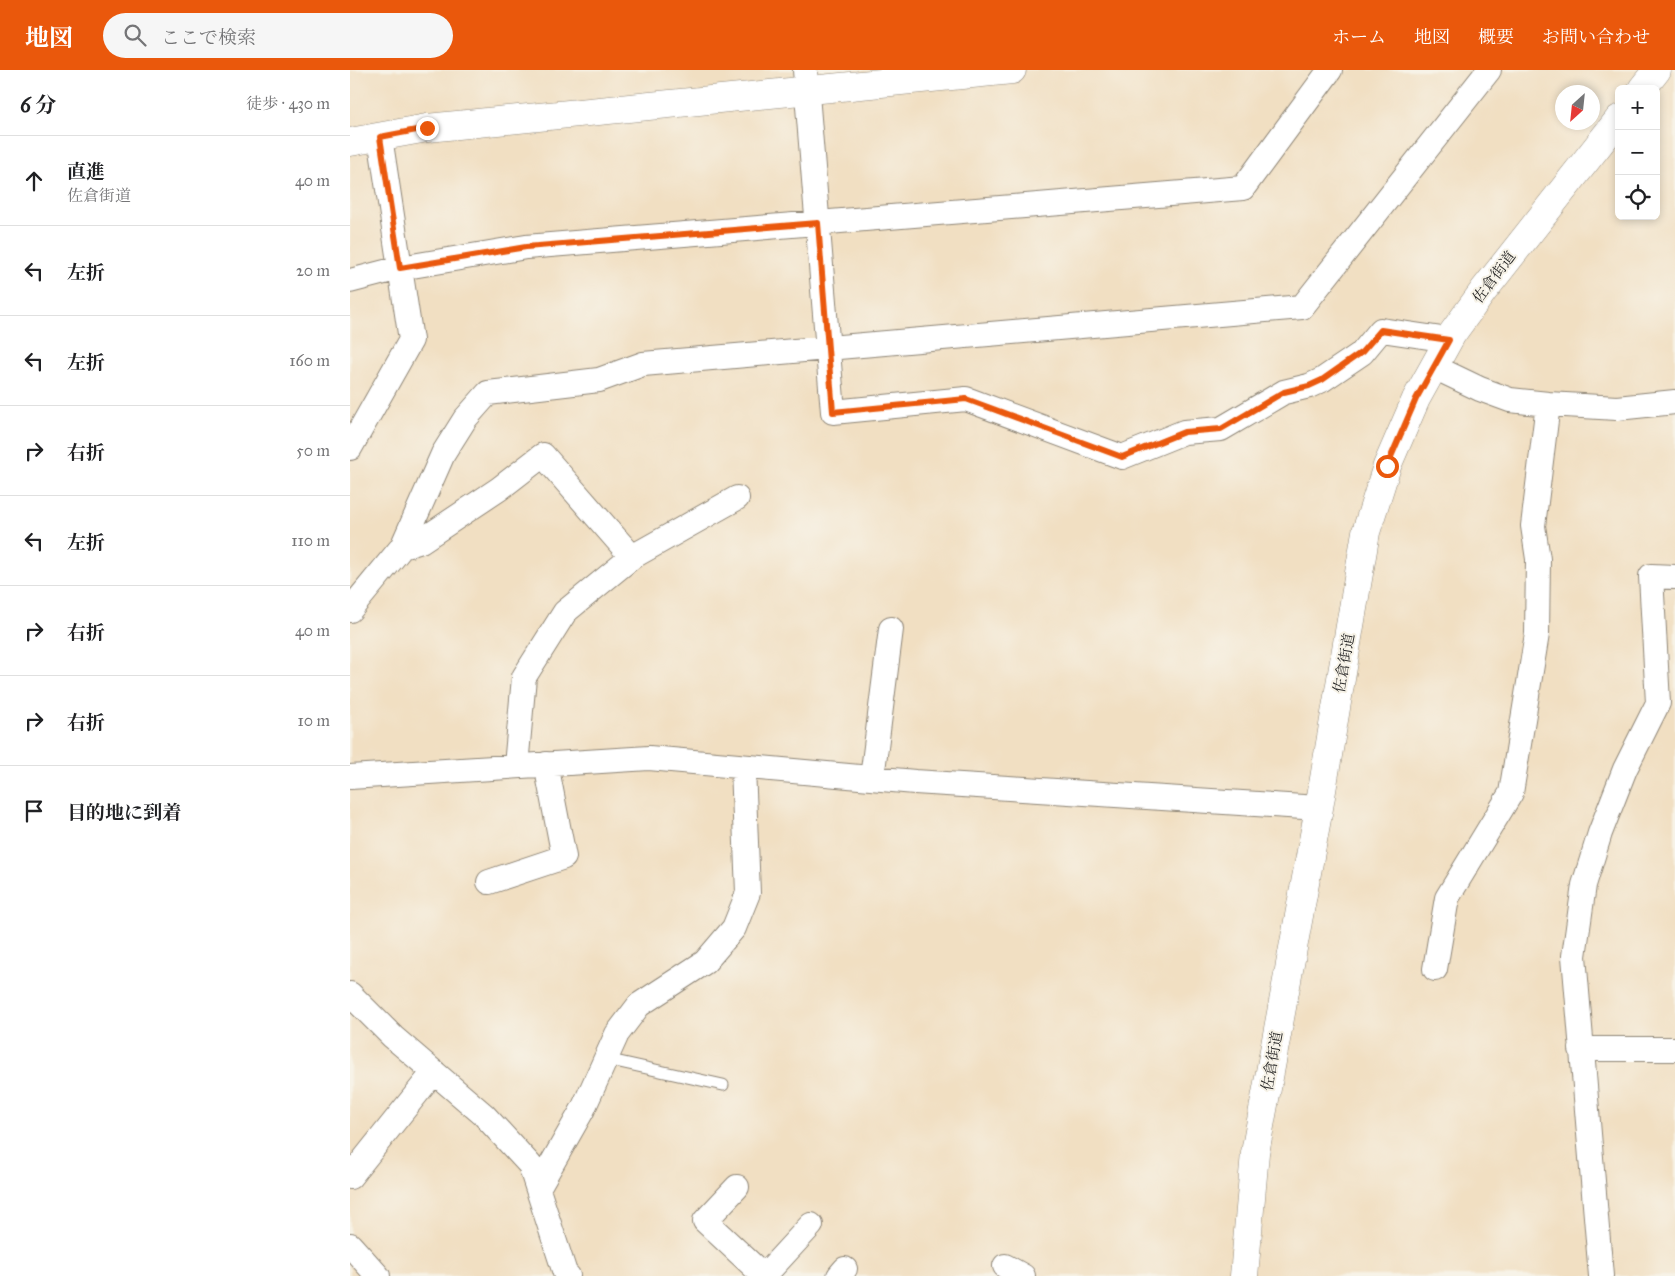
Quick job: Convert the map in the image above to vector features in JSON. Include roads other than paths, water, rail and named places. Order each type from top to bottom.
[{"type":"main road","points":[[350,142],[427,128],[806,80],[1012,70]]},
{"type":"main road","points":[[1645,85],[1657,70]]},
{"type":"main road","name":"佐倉街道","points":[[1244,1276],[1255,1153],[1319,808],[1366,532],[1387,466],[1416,399],[1449,340],[1484,290],[1615,123]]},
{"type":"street","points":[[350,281],[400,268],[526,247],[1243,188],[1330,70]]},
{"type":"street","points":[[350,610],[402,547],[443,454],[465,419],[488,393],[599,380],[643,364],[1302,307],[1489,70]]},
{"type":"street","points":[[806,80],[833,412],[966,399],[1122,457],[1184,432],[1221,429],[1284,392],[1309,386],[1322,380],[1362,352],[1381,330],[1449,340]]},
{"type":"street","points":[[350,448],[411,340],[380,137]]},
{"type":"street","points":[[1434,367],[1480,389],[1510,400],[1617,408],[1675,402]]},
{"type":"street","points":[[1436,969],[1447,898],[1511,793],[1538,634],[1538,559],[1532,526],[1548,404]]},
{"type":"street","points":[[402,547],[421,541],[499,489],[543,455],[632,556]]},
{"type":"street","points":[[516,766],[524,677],[565,612],[632,556],[737,498]]},
{"type":"street","points":[[1601,1276],[1574,956],[1584,885],[1600,833],[1625,769],[1658,703],[1651,576],[1675,577]]},
{"type":"street","points":[[872,778],[891,630]]},
{"type":"street","points":[[350,777],[649,758],[872,778],[1319,808]]},
{"type":"street","points":[[489,882],[564,857],[546,764]]},
{"type":"street","points":[[538,1188],[582,1109],[616,1034],[639,1005],[705,962],[734,928],[748,893],[743,767]]},
{"type":"street","points":[[350,994],[393,1037],[484,1115],[530,1165],[563,1275]]},
{"type":"street","points":[[1582,1049],[1675,1049]]},
{"type":"street","points":[[350,1177],[434,1072]]},
{"type":"street","points":[[736,1187],[705,1220],[764,1276],[811,1225]]},
{"type":"street","points":[[350,1245],[378,1276]]},
{"type":"lane","points":[[606,1059],[723,1085]]}]
